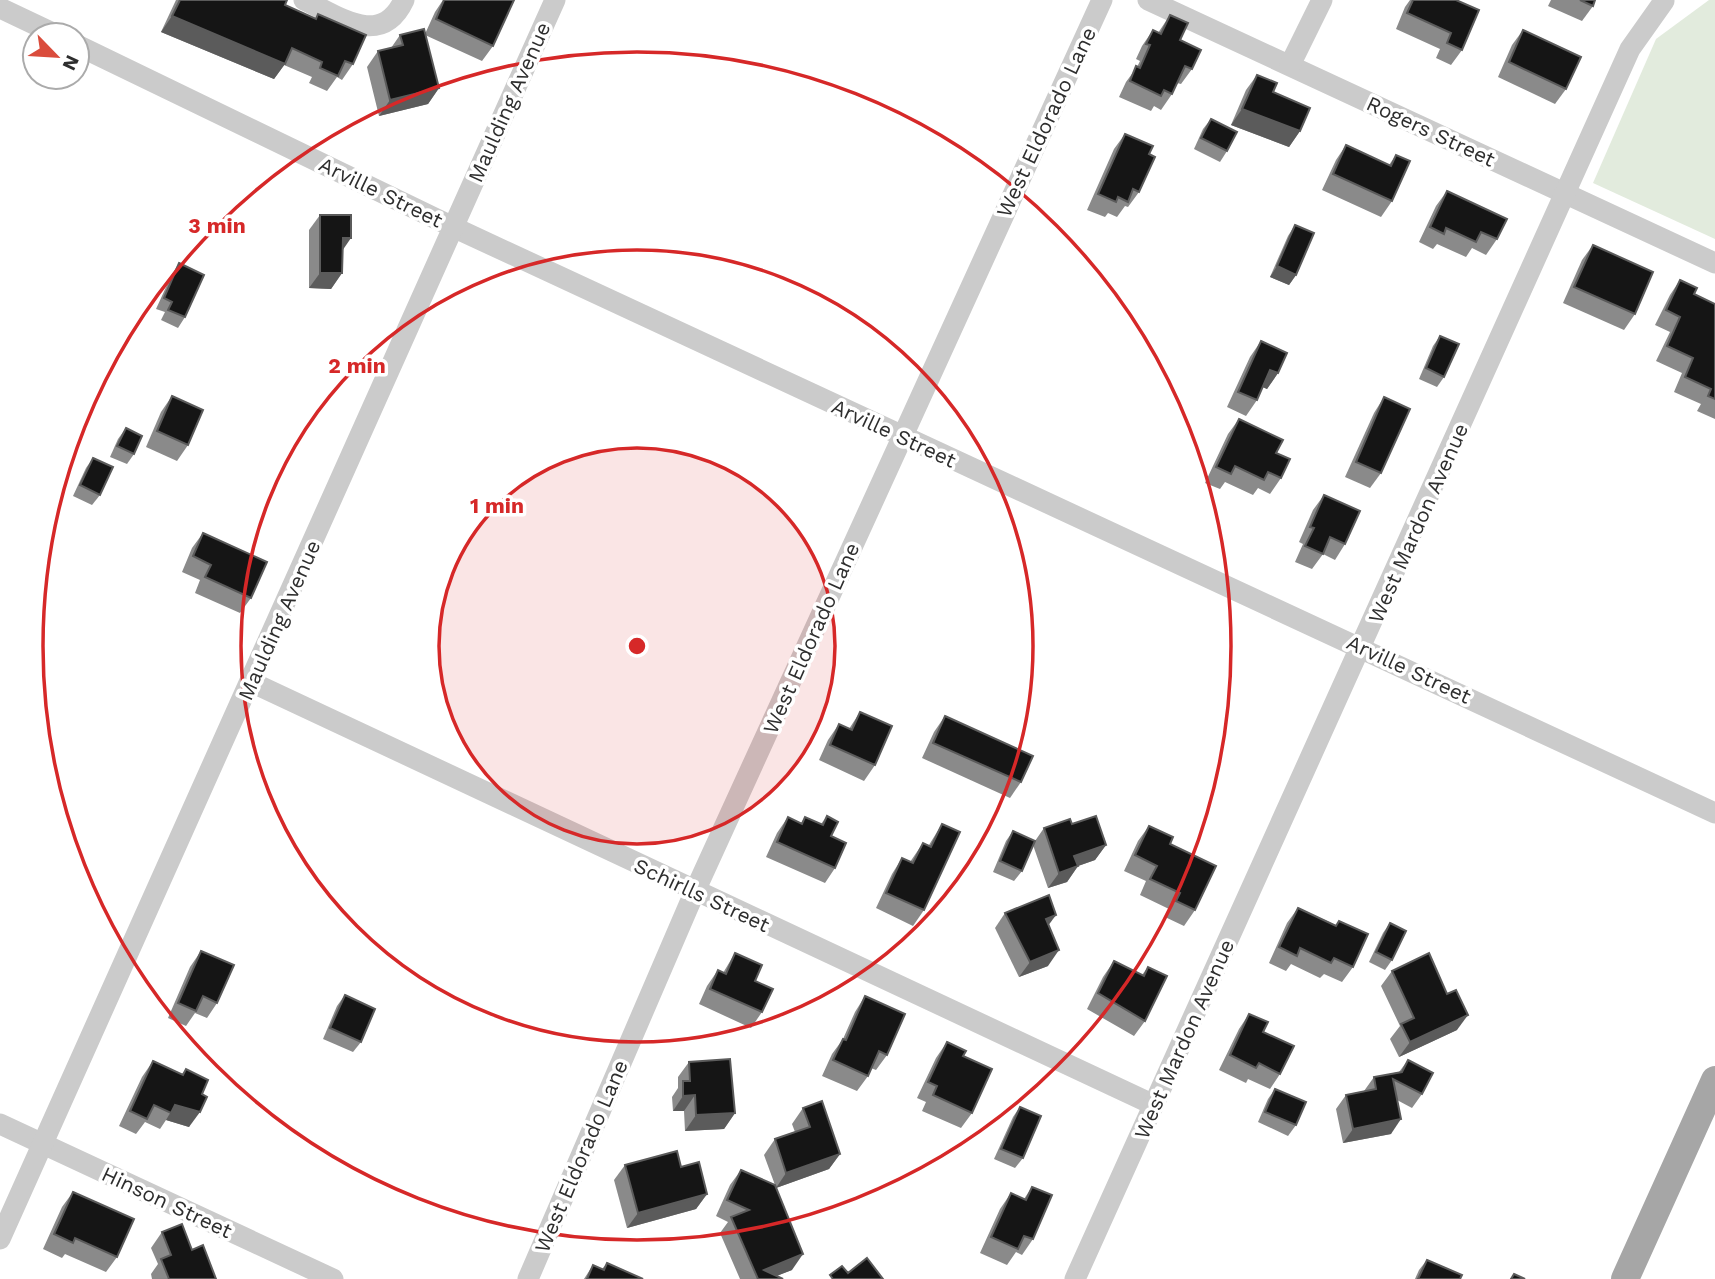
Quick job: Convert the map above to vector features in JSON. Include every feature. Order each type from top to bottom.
[{"type":"main road","points":[[1625,1279],[1715,1080]]},
{"type":"street","points":[[304,0],[363,27],[378,26],[398,13],[404,0]]},
{"type":"street","name":"Maulding Avenue","points":[[0,1239],[555,0]]},
{"type":"street","name":"West Eldorado Lane","points":[[527,1279],[695,891],[1102,0]]},
{"type":"street","name":"Rogers Street","points":[[1147,0],[1184,8],[1290,65],[1715,263]]},
{"type":"street","points":[[1290,65],[1322,0]]},
{"type":"street","name":"West Mardon Avenue","points":[[1075,1279],[1630,50],[1664,1]]},
{"type":"street","points":[[4,10],[27,21]]},
{"type":"street","name":"Arville Street","points":[[91,52],[453,227],[1715,813]]},
{"type":"street","name":"Schirlls Street","points":[[251,682],[1154,1105]]},
{"type":"street","name":"Hinson Street","points":[[0,1124],[333,1279]]},
{"type":"shaded area","points":[[1709,0],[1715,0],[1715,239],[1593,183],[1656,39]]},
{"type":"building","points":[[180,0],[287,0],[285,5],[316,19],[318,14],[366,35],[353,64],[345,61],[338,76],[320,68],[322,62],[292,48],[285,64],[172,16]]},
{"type":"building","points":[[444,0],[514,0],[493,46],[436,19]]},
{"type":"building","points":[[1413,0],[1456,0],[1479,10],[1462,50],[1447,43],[1451,33],[1407,13]]},
{"type":"building","points":[[1580,0],[1595,0],[1593,6]]},
{"type":"building","points":[[1170,15],[1188,23],[1180,40],[1201,50],[1192,69],[1185,66],[1172,94],[1164,90],[1161,96],[1130,81],[1136,66],[1140,68],[1153,30],[1161,34]]},
{"type":"building","points":[[424,29],[439,88],[390,100],[378,51],[403,45],[400,35]]},
{"type":"building","points":[[1523,30],[1581,57],[1566,89],[1509,62]]},
{"type":"building","points":[[1257,75],[1277,83],[1273,92],[1310,108],[1300,131],[1242,109]]},
{"type":"building","points":[[1211,119],[1237,132],[1227,151],[1201,138]]},
{"type":"building","points":[[1125,134],[1153,146],[1149,154],[1155,157],[1139,192],[1133,189],[1128,202],[1118,197],[1116,202],[1098,194]]},
{"type":"building","points":[[1346,145],[1391,166],[1396,155],[1410,161],[1392,201],[1333,174]]},
{"type":"building","points":[[1447,191],[1507,219],[1497,239],[1481,232],[1476,242],[1446,228],[1444,234],[1430,227]]},
{"type":"building","points":[[320,215],[351,215],[351,238],[343,238],[342,273],[320,273]]},
{"type":"building","points":[[1295,225],[1314,233],[1296,275],[1277,266]]},
{"type":"building","points":[[1593,245],[1653,272],[1635,314],[1574,287]]},
{"type":"building","points":[[179,263],[204,275],[185,317],[168,310],[172,302],[164,298]]},
{"type":"building","points":[[1680,280],[1697,288],[1694,294],[1715,304],[1715,399],[1708,396],[1711,389],[1685,377],[1693,358],[1667,346],[1680,317],[1666,310]]},
{"type":"building","points":[[1440,336],[1459,344],[1444,377],[1426,368]]},
{"type":"building","points":[[1261,341],[1287,353],[1278,373],[1270,370],[1257,400],[1238,392]]},
{"type":"building","points":[[172,396],[203,410],[188,445],[157,431]]},
{"type":"building","points":[[1384,397],[1410,409],[1381,473],[1356,462]]},
{"type":"building","points":[[1239,419],[1283,440],[1276,453],[1290,459],[1281,478],[1268,472],[1264,480],[1235,466],[1231,474],[1216,467]]},
{"type":"building","points":[[126,428],[142,436],[134,454],[117,446]]},
{"type":"building","points":[[93,458],[113,467],[100,495],[80,485]]},
{"type":"building","points":[[1324,495],[1360,511],[1345,544],[1330,537],[1323,554],[1305,546],[1314,528],[1310,527]]},
{"type":"building","points":[[203,533],[267,562],[251,598],[205,577],[211,565],[193,556]]},
{"type":"building","points":[[860,712],[892,726],[875,765],[830,745],[839,724],[852,730]]},
{"type":"building","points":[[945,716],[1033,756],[1021,782],[933,743]]},
{"type":"building","points":[[827,816],[838,822],[831,836],[846,843],[835,868],[777,842],[788,817],[802,824],[805,817],[823,825]]},
{"type":"building","points":[[1096,816],[1106,845],[1074,856],[1078,866],[1059,873],[1044,828],[1070,819],[1072,824]]},
{"type":"building","points":[[942,824],[960,832],[924,910],[886,893],[902,858],[913,863],[923,843],[931,847]]},
{"type":"building","points":[[1149,826],[1173,837],[1170,844],[1216,866],[1195,910],[1176,901],[1180,893],[1150,879],[1157,866],[1135,855]]},
{"type":"building","points":[[1013,831],[1035,841],[1022,871],[1000,861]]},
{"type":"building","points":[[1049,895],[1056,915],[1046,919],[1059,950],[1030,962],[1005,913]]},
{"type":"building","points":[[1298,908],[1336,926],[1339,921],[1368,934],[1353,967],[1334,958],[1331,963],[1300,948],[1297,956],[1279,947]]},
{"type":"building","points":[[1390,923],[1406,931],[1392,960],[1376,952]]},
{"type":"building","points":[[201,951],[234,965],[217,1003],[203,996],[196,1011],[178,1003]]},
{"type":"building","points":[[735,953],[762,965],[755,981],[773,989],[762,1012],[710,989],[718,970],[726,974]]},
{"type":"building","points":[[1429,953],[1447,994],[1456,990],[1468,1015],[1410,1042],[1401,1024],[1414,1018],[1392,971]]},
{"type":"building","points":[[1114,961],[1144,976],[1148,967],[1167,976],[1145,1021],[1098,993]]},
{"type":"building","points":[[345,995],[375,1009],[361,1042],[330,1028]]},
{"type":"building","points":[[865,996],[905,1014],[887,1055],[879,1051],[868,1076],[833,1060],[843,1039],[846,1040]]},
{"type":"building","points":[[1249,1014],[1268,1022],[1263,1032],[1294,1046],[1280,1074],[1259,1063],[1256,1068],[1230,1055]]},
{"type":"building","points":[[947,1042],[966,1051],[963,1056],[992,1069],[972,1113],[933,1095],[937,1086],[928,1082]]},
{"type":"building","points":[[730,1059],[735,1113],[696,1115],[695,1095],[683,1096],[683,1081],[690,1081],[689,1062]]},
{"type":"building","points":[[1408,1060],[1433,1073],[1422,1094],[1393,1079],[1401,1119],[1353,1129],[1346,1095],[1376,1089],[1374,1077],[1402,1072]]},
{"type":"building","points":[[153,1061],[183,1075],[186,1069],[208,1080],[202,1094],[207,1097],[200,1112],[175,1105],[171,1113],[154,1105],[147,1119],[130,1111]]},
{"type":"building","points":[[1275,1089],[1306,1102],[1296,1125],[1265,1112]]},
{"type":"building","points":[[822,1101],[840,1154],[786,1173],[775,1139],[810,1127],[803,1108]]},
{"type":"building","points":[[1020,1107],[1041,1116],[1023,1158],[1001,1149]]},
{"type":"building","points":[[677,1151],[681,1167],[699,1162],[707,1194],[638,1213],[625,1165]]},
{"type":"building","points":[[741,1170],[775,1185],[803,1254],[764,1270],[783,1279],[758,1279],[731,1217],[749,1210],[727,1200]]},
{"type":"building","points":[[1032,1187],[1052,1195],[1033,1239],[1024,1236],[1018,1249],[991,1237],[1011,1193],[1026,1200]]},
{"type":"building","points":[[73,1192],[134,1219],[117,1257],[75,1238],[73,1243],[54,1234]]},
{"type":"building","points":[[182,1224],[192,1250],[203,1245],[216,1279],[169,1279],[161,1259],[171,1255],[162,1232]]},
{"type":"building","points":[[867,1258],[883,1279],[833,1279],[830,1275],[842,1266],[848,1273]]},
{"type":"building","points":[[1427,1260],[1462,1275],[1460,1279],[1418,1279]]},
{"type":"building","points":[[607,1263],[643,1279],[587,1279],[593,1265],[604,1270]]},
{"type":"building","points":[[1514,1274],[1525,1279],[1511,1279]]}]
